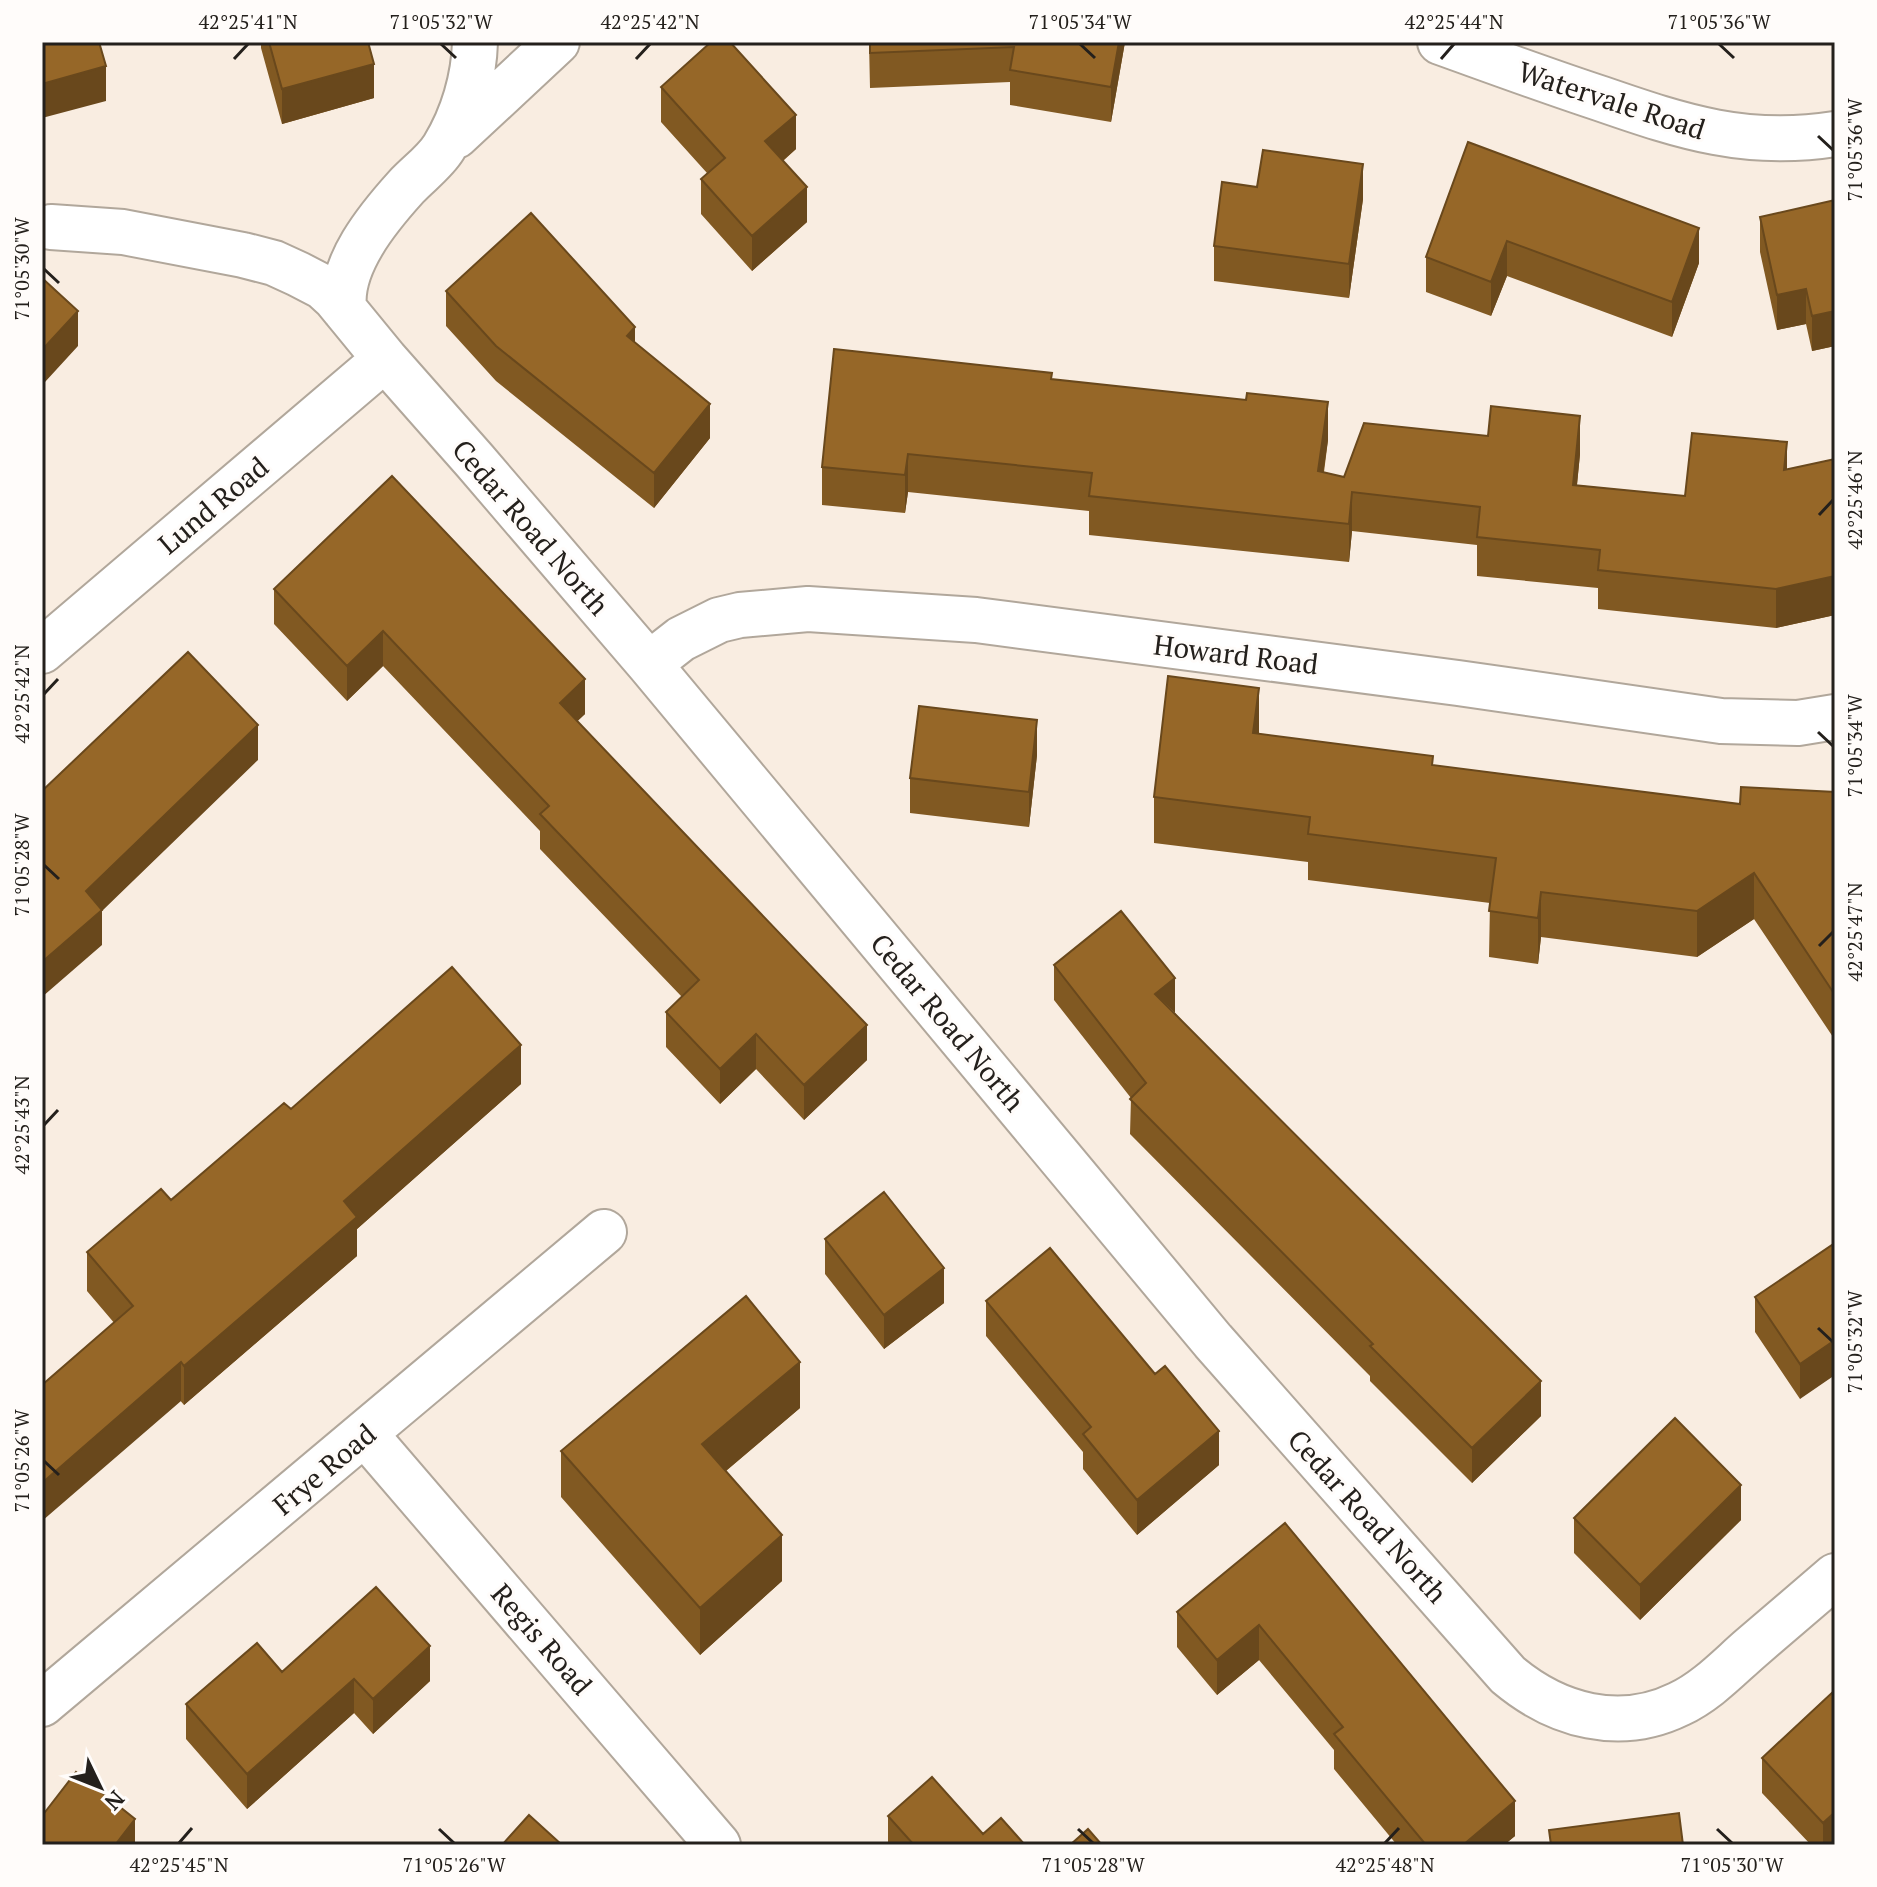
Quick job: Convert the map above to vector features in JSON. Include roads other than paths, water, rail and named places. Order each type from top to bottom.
[{"type":"street","points":[[444,148],[470,88],[475,42]]},
{"type":"street","points":[[344,309],[344,289],[361,247],[376,224],[404,189],[444,148],[557,42]]},
{"type":"street","name":"Watervale Road","points":[[1440,42],[1685,127],[1728,136],[1778,140],[1835,134]]},
{"type":"street","name":"Cedar Road North","points":[[51,227],[123,232],[243,255],[274,263],[323,287],[649,664],[1213,1341],[1508,1675],[1521,1685],[1549,1703],[1580,1714],[1609,1719],[1653,1714],[1680,1704],[1704,1689],[1835,1576]]},
{"type":"street","name":"Lund Road","points":[[42,651],[385,359]]},
{"type":"street","name":"Howard Road","points":[[649,664],[681,639],[719,620],[808,609],[976,620],[1474,685],[1721,721],[1798,723],[1835,717]]},
{"type":"street","name":"Frye Road","points":[[42,1704],[604,1232]]},
{"type":"street","name":"Regis Road","points":[[365,1434],[718,1845]]}]
